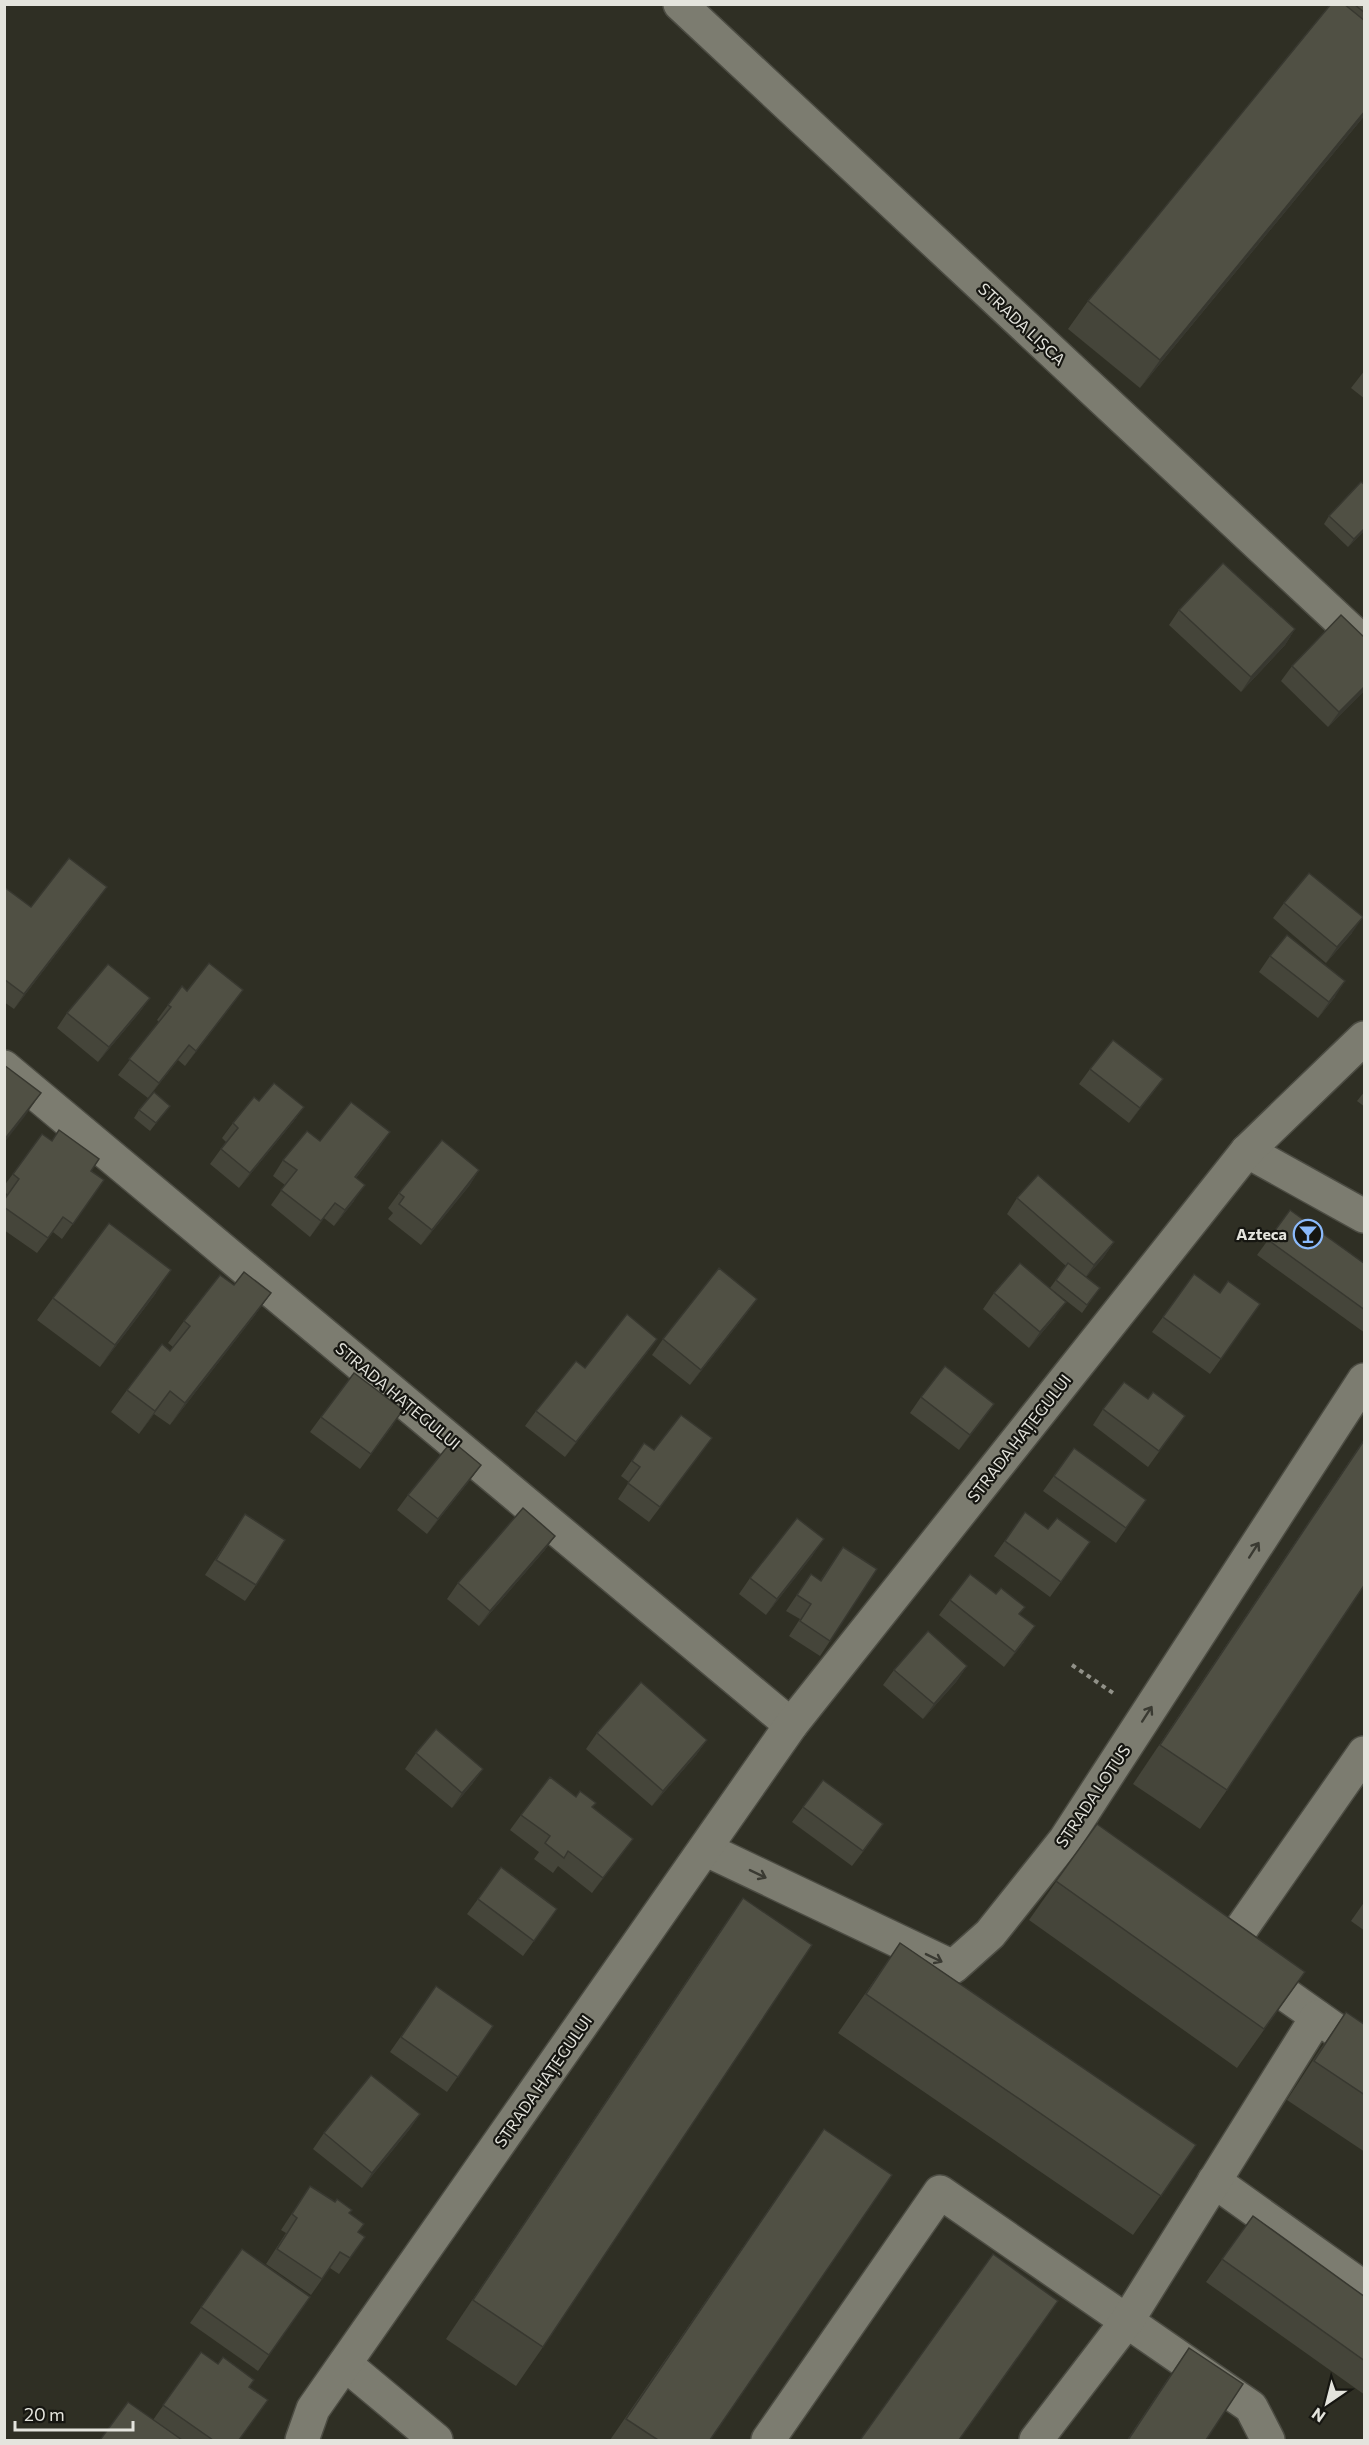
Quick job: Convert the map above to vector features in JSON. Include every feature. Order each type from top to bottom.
[{"type":"street","name":"STRADA LIȘCA","points":[[680,4],[1365,643]]},
{"type":"street","name":"STRADA HAȚEGULUI","points":[[302,2440],[313,2409],[791,1725],[1247,1151],[1365,1038]]},
{"type":"street","name":"STRADA HAȚEGULUI","points":[[4,1067],[791,1725]]},
{"type":"street","points":[[1247,1151],[1365,1216]]},
{"type":"street","name":"STRADA LOTUS","points":[[705,1849],[953,1967],[990,1934],[1065,1840],[1365,1380]]},
{"type":"street","points":[[1225,1952],[1365,1753]]},
{"type":"street","points":[[1065,1840],[1093,1860]]},
{"type":"street","points":[[1197,1932],[1365,2050]]},
{"type":"street","points":[[1036,2440],[1127,2321],[1317,2017]]},
{"type":"street","points":[[1214,2181],[1365,2288]]},
{"type":"street","points":[[768,2440],[940,2193],[1251,2407],[1268,2440]]},
{"type":"street","points":[[345,2364],[436,2440]]},
{"type":"path","points":[[1072,1665],[1146,1716]]},
{"type":"building","points":[[1331,4],[1344,4],[1365,21],[1365,111],[1160,360],[1088,301]]},
{"type":"building","points":[[1354,4],[1365,4],[1365,13]]},
{"type":"building","points":[[1361,482],[1365,485],[1365,528],[1354,539],[1329,516]]},
{"type":"building","points":[[1223,563],[1295,629],[1251,677],[1179,610]]},
{"type":"building","points":[[1341,615],[1365,638],[1365,686],[1339,712],[1292,666]]},
{"type":"building","points":[[69,858],[107,887],[24,994],[4,979],[4,887],[31,907]]},
{"type":"building","points":[[1309,873],[1363,917],[1337,947],[1284,903]]},
{"type":"building","points":[[1287,935],[1345,981],[1329,1002],[1270,956]]},
{"type":"building","points":[[209,963],[243,990],[196,1051],[189,1045],[159,1083],[129,1059],[171,1007],[168,1005],[182,986],[187,991]]},
{"type":"building","points":[[108,964],[150,998],[109,1047],[67,1013]]},
{"type":"building","points":[[1113,1040],[1163,1079],[1140,1108],[1090,1069]]},
{"type":"building","points":[[4,1065],[41,1093],[4,1140]]},
{"type":"building","points":[[274,1083],[304,1107],[250,1173],[221,1149],[238,1128],[233,1123],[254,1097],[259,1101]]},
{"type":"building","points":[[154,1092],[170,1106],[156,1123],[139,1110]]},
{"type":"building","points":[[351,1102],[390,1132],[355,1177],[365,1185],[345,1210],[335,1203],[321,1221],[281,1190],[297,1170],[283,1160],[307,1131],[320,1141]]},
{"type":"building","points":[[59,1130],[99,1159],[91,1171],[104,1180],[73,1224],[63,1217],[48,1238],[4,1207],[4,1200],[19,1179],[13,1174],[42,1134],[52,1141]]},
{"type":"building","points":[[442,1140],[479,1170],[432,1230],[399,1204],[404,1197],[399,1193]]},
{"type":"building","points":[[1038,1175],[1114,1242],[1094,1265],[1017,1198]]},
{"type":"building","points":[[1290,1210],[1365,1264],[1365,1310],[1268,1240]]},
{"type":"building","points":[[109,1223],[171,1270],[115,1345],[53,1298]]},
{"type":"building","points":[[1020,1263],[1066,1302],[1040,1332],[994,1293]]},
{"type":"building","points":[[1068,1263],[1100,1288],[1087,1305],[1056,1280]]},
{"type":"building","points":[[719,1268],[757,1299],[701,1370],[663,1339]]},
{"type":"building","points":[[244,1272],[271,1293],[185,1403],[170,1391],[155,1411],[127,1390],[162,1344],[170,1351],[190,1326],[184,1321],[220,1275],[234,1285]]},
{"type":"building","points":[[1194,1274],[1220,1293],[1228,1281],[1260,1304],[1221,1359],[1163,1317]]},
{"type":"building","points":[[627,1314],[657,1339],[576,1442],[536,1411],[576,1361],[585,1368]]},
{"type":"building","points":[[945,1366],[994,1404],[970,1435],[921,1397]]},
{"type":"building","points":[[354,1373],[403,1410],[371,1454],[321,1417]]},
{"type":"building","points":[[1124,1382],[1148,1399],[1153,1392],[1185,1416],[1159,1451],[1103,1409]]},
{"type":"building","points":[[681,1415],[712,1438],[660,1507],[628,1483],[640,1467],[632,1461],[644,1443],[654,1450]]},
{"type":"building","points":[[1365,1439],[1365,1584],[1227,1790],[1160,1745]]},
{"type":"building","points":[[452,1441],[481,1465],[438,1519],[408,1495]]},
{"type":"building","points":[[1074,1448],[1146,1500],[1126,1528],[1054,1476]]},
{"type":"building","points":[[523,1508],[555,1536],[490,1611],[458,1583]]},
{"type":"building","points":[[1025,1512],[1048,1529],[1057,1518],[1090,1542],[1061,1582],[1005,1541]]},
{"type":"building","points":[[245,1514],[285,1540],[256,1585],[216,1560]]},
{"type":"building","points":[[797,1518],[824,1539],[777,1599],[750,1578]]},
{"type":"building","points":[[843,1547],[877,1569],[830,1641],[800,1621],[811,1604],[797,1595],[811,1574],[821,1581]]},
{"type":"building","points":[[970,1574],[996,1594],[1001,1588],[1025,1607],[1019,1614],[1035,1626],[1015,1652],[950,1600]]},
{"type":"building","points":[[928,1631],[967,1666],[934,1704],[894,1670]]},
{"type":"building","points":[[641,1682],[707,1740],[663,1791],[597,1733]]},
{"type":"building","points":[[436,1729],[483,1769],[462,1793],[416,1753]]},
{"type":"building","points":[[550,1777],[576,1797],[580,1791],[596,1803],[592,1807],[633,1839],[603,1878],[568,1851],[564,1858],[545,1843],[550,1836],[521,1815]]},
{"type":"building","points":[[823,1780],[883,1824],[863,1851],[803,1807]]},
{"type":"building","points":[[1097,1824],[1305,1972],[1264,2029],[1056,1881]]},
{"type":"building","points":[[501,1867],[557,1909],[534,1941],[478,1899]]},
{"type":"building","points":[[743,1898],[812,1945],[543,2347],[473,2300]]},
{"type":"building","points":[[900,1943],[1196,2145],[1161,2196],[866,1994]]},
{"type":"building","points":[[436,1986],[493,2026],[458,2077],[401,2037]]},
{"type":"building","points":[[1346,2012],[1365,2025],[1365,2095],[1314,2061]]},
{"type":"building","points":[[371,2075],[420,2114],[372,2173],[324,2133]]},
{"type":"building","points":[[824,2129],[892,2175],[710,2440],[658,2440],[626,2419]]},
{"type":"building","points":[[310,2186],[335,2202],[337,2199],[352,2210],[349,2213],[364,2224],[358,2232],[365,2237],[350,2258],[340,2252],[322,2279],[277,2249],[297,2218],[292,2214]]},
{"type":"building","points":[[1253,2216],[1365,2297],[1365,2361],[1222,2259]]},
{"type":"building","points":[[242,2249],[310,2297],[269,2355],[201,2307]]},
{"type":"building","points":[[993,2254],[1058,2301],[959,2440],[860,2440]]},
{"type":"building","points":[[1189,2348],[1243,2384],[1206,2440],[1128,2440]]},
{"type":"building","points":[[201,2352],[218,2364],[223,2357],[254,2380],[249,2387],[268,2400],[239,2440],[213,2440],[163,2405]]},
{"type":"building","points":[[128,2402],[182,2440],[100,2440]]},
{"type":"place","name":"Azteca","points":[[1308,1234]]}]
